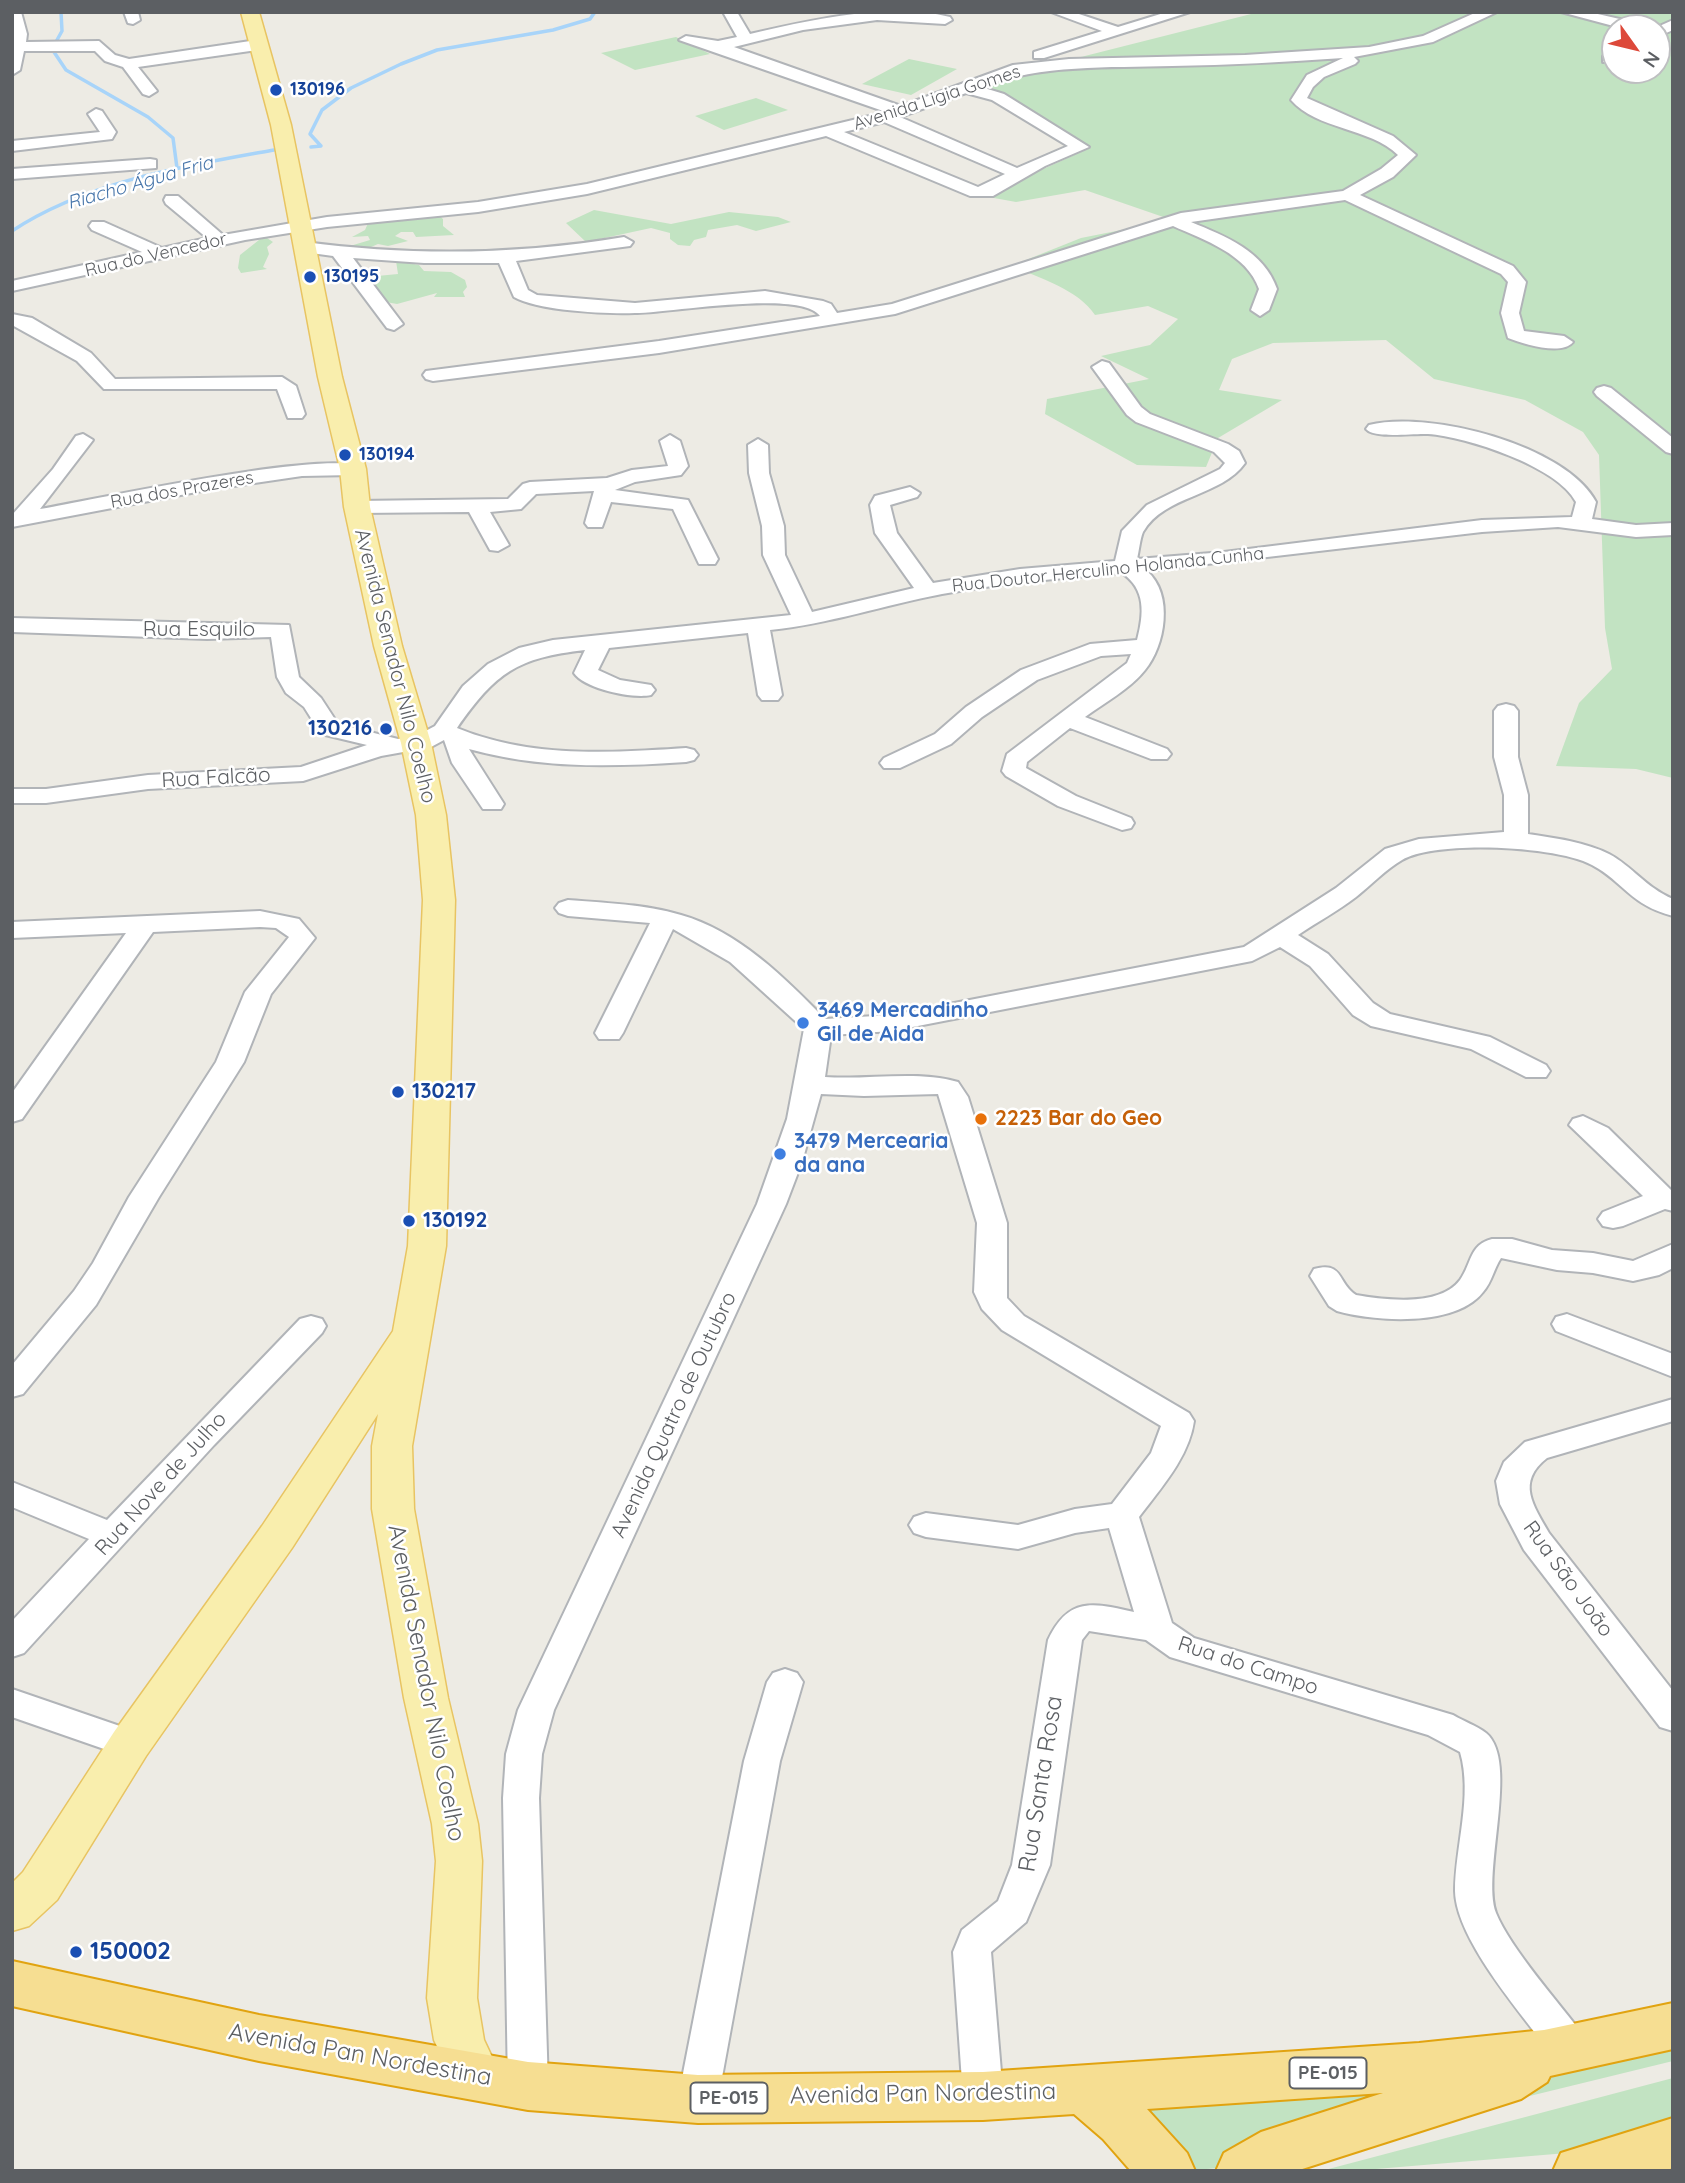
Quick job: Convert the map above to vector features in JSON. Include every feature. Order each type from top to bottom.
[{"type":"highway","name":"Avenida Pan Nordestina","points":[[12,1983],[259,2038],[528,2086],[698,2099],[983,2096],[1419,2067],[1557,2051],[1673,2026]]},
{"type":"highway","points":[[1244,2171],[1281,2150],[1501,2082],[1557,2051]]},
{"type":"highway","points":[[1085,2089],[1124,2122],[1167,2171]]},
{"type":"highway","points":[[1581,2171],[1673,2143]]},
{"type":"main road","name":"Avenida Senador Nilo Coelho","points":[[250,12],[281,125],[302,237],[353,469],[357,507],[388,646],[429,739],[431,815],[439,900],[427,1246],[392,1446],[393,1509],[426,1698],[455,1824],[459,1861],[452,1998],[459,2040],[476,2076]]},
{"type":"main road","name":"Avenida Senador Nilo Coelho","points":[[12,1912],[40,1886],[131,1744],[277,1537],[413,1329]]},
{"type":"street","points":[[12,70],[20,34],[14,12]]},
{"type":"street","points":[[730,12],[745,38]]},
{"type":"street","points":[[1058,12],[1116,31]]},
{"type":"street","points":[[1013,70],[1038,56],[1183,12]]},
{"type":"street","name":"Avenida Ligia Gomes","points":[[302,237],[551,196],[830,132],[894,114],[1013,70],[1069,64],[1342,55],[1397,48],[1452,30],[1490,12]]},
{"type":"street","points":[[1567,12],[1590,14]]},
{"type":"street","points":[[1562,29],[1590,14]]},
{"type":"street","points":[[718,47],[745,38],[877,16],[944,20]]},
{"type":"street","points":[[686,40],[718,47],[894,114],[1016,173]]},
{"type":"street","points":[[186,42],[197,55]]},
{"type":"street","points":[[19,47],[99,46],[110,58],[128,64],[257,45]]},
{"type":"street","points":[[433,375],[659,347],[922,302],[1101,241],[1173,220],[1347,195],[1387,173],[1408,155],[1393,144],[1308,107],[1300,100],[1302,90],[1324,70],[1397,48]]},
{"type":"street","points":[[128,64],[149,91]]},
{"type":"street","points":[[830,132],[976,192],[994,188],[1039,162],[1079,150],[1080,144],[998,97],[964,87]]},
{"type":"street","points":[[12,146],[103,137],[108,132],[96,114]]},
{"type":"street","points":[[12,174],[150,164]]},
{"type":"street","points":[[1347,195],[1507,270],[1517,282],[1510,313],[1515,334],[1527,339],[1564,342]]},
{"type":"street","points":[[172,200],[218,239]]},
{"type":"street","points":[[1173,220],[1238,252],[1261,269],[1269,289],[1261,310]]},
{"type":"street","points":[[98,226],[159,253]]},
{"type":"street","points":[[302,237],[340,253],[382,257],[506,258],[624,242]]},
{"type":"street","name":"Rua do Vencedor","points":[[12,286],[218,239],[302,237]]},
{"type":"street","points":[[340,253],[394,324]]},
{"type":"street","points":[[506,258],[520,293],[533,299],[635,308],[765,296],[817,305],[825,308],[831,319]]},
{"type":"street","points":[[12,319],[25,322],[84,357],[92,363],[100,378],[111,385],[282,383],[286,386],[295,414]]},
{"type":"street","points":[[1102,367],[1134,411],[1143,418],[1221,448],[1232,455],[1235,463],[1227,473],[1154,509],[1133,531],[1125,565],[1146,580],[1153,602],[1148,646],[1136,667],[1015,760],[1014,771],[1067,801],[1122,823]]},
{"type":"street","points":[[1604,392],[1673,447]]},
{"type":"street","points":[[1376,429],[1437,429],[1488,444],[1550,468],[1573,482],[1586,502],[1581,523]]},
{"type":"street","points":[[16,521],[60,473],[83,440]]},
{"type":"street","points":[[595,523],[605,490],[625,477],[677,470],[670,441]]},
{"type":"street","points":[[758,445],[759,473],[773,526],[774,555],[805,620]]},
{"type":"street","name":"Rua dos Prazeres","points":[[16,521],[207,484],[302,470],[353,469]]},
{"type":"street","points":[[357,507],[514,505],[530,488],[605,490],[681,504],[707,559]]},
{"type":"street","points":[[910,493],[882,500],[882,523],[886,533],[927,592]]},
{"type":"street","points":[[476,505],[498,545]]},
{"type":"street","name":"Rua Doutor Herculino Holanda Cunha","points":[[429,739],[471,691],[510,659],[553,647],[805,620],[997,578],[1224,558],[1482,526],[1558,521],[1636,531],[1673,529]]},
{"type":"street","points":[[758,624],[770,695]]},
{"type":"street","name":"Rua Esquilo","points":[[12,625],[207,632],[281,630],[288,677],[294,688],[313,703],[330,729],[429,739]]},
{"type":"street","points":[[601,642],[585,673],[615,686],[643,690]]},
{"type":"street","points":[[892,763],[943,739],[974,712],[1029,675],[1098,649],[1148,646]]},
{"type":"street","points":[[1506,711],[1506,757],[1516,795],[1516,840]]},
{"type":"street","points":[[1068,719],[1158,754]]},
{"type":"street","points":[[429,739],[552,757],[642,759],[686,755]]},
{"type":"street","points":[[429,739],[457,750],[484,786],[492,804]]},
{"type":"street","name":"Rua Falcão","points":[[12,796],[46,796],[148,782],[303,774],[369,752],[429,739]]},
{"type":"street","points":[[568,908],[665,919],[709,937],[786,995],[818,1028],[892,1023],[1252,953],[1345,892],[1394,854],[1407,848],[1462,841],[1516,840],[1558,846],[1601,860],[1643,895],[1673,907]]},
{"type":"street","points":[[12,930],[260,919],[295,927],[302,938],[258,992],[230,1062],[144,1196],[100,1276],[12,1386]]},
{"type":"street","points":[[609,1033],[665,919]]},
{"type":"street","points":[[12,1113],[148,922]]},
{"type":"street","points":[[1281,936],[1319,960],[1363,1009],[1381,1020],[1480,1043],[1536,1071]]},
{"type":"street","name":"Avenida Quatro de Outubro","points":[[528,2086],[521,1798],[524,1754],[536,1710],[693,1368],[756,1244],[785,1171],[811,1085],[818,1028]]},
{"type":"street","points":[[811,1085],[864,1088],[935,1084],[951,1091],[992,1223],[989,1292],[993,1302],[1013,1323],[1178,1422],[1174,1439],[1163,1458],[1122,1515],[1076,1521],[1017,1537],[926,1525]]},
{"type":"street","points":[[1583,1125],[1598,1134],[1668,1201],[1613,1219]]},
{"type":"street","points":[[1325,1276],[1340,1299],[1348,1304],[1433,1308],[1448,1304],[1466,1292],[1492,1249],[1515,1249],[1558,1261],[1593,1263],[1635,1274],[1646,1272],[1673,1254]]},
{"type":"street","points":[[1567,1324],[1673,1366]]},
{"type":"street","name":"Rua Nove de Julho","points":[[12,1644],[203,1437],[311,1326]]},
{"type":"street","name":"Rua São João","points":[[1673,1410],[1536,1450],[1520,1459],[1512,1483],[1521,1513],[1536,1541],[1673,1717]]},
{"type":"street","points":[[12,1494],[114,1536]]},
{"type":"street","name":"Rua do Campo","points":[[1122,1515],[1157,1630],[1182,1648],[1440,1725],[1475,1744],[1481,1772],[1475,1910],[1557,2051]]},
{"type":"street","name":"Rua Santa Rosa","points":[[983,2096],[972,1952],[976,1941],[1013,1911],[1031,1866],[1065,1640],[1072,1626],[1082,1619],[1095,1618],[1157,1630]]},
{"type":"street","points":[[698,2099],[762,1761],[785,1682]]},
{"type":"street","points":[[12,1703],[131,1744]]},
{"type":"green space","points":[[1259,12],[1673,12],[1673,778],[1636,769],[1556,766],[1579,703],[1612,669],[1605,628],[1599,455],[1583,432],[1525,400],[1434,379],[1386,340],[1273,343],[1232,359],[1219,390],[1282,400],[1218,438],[1206,467],[1137,465],[1045,414],[1047,399],[1149,379],[1101,356],[1150,345],[1178,319],[1148,306],[1095,315],[1069,291],[1011,266],[1081,238],[1172,220],[1085,190],[1016,202],[983,196],[1090,148],[982,82]]},
{"type":"green space","points":[[676,37],[710,54],[635,70],[601,53]]},
{"type":"green space","points":[[909,59],[957,69],[911,95],[862,84]]},
{"type":"green space","points":[[756,98],[788,110],[724,130],[695,116]]},
{"type":"green space","points":[[594,210],[671,224],[729,212],[778,217],[791,222],[756,231],[737,225],[708,230],[706,237],[694,240],[690,246],[678,245],[670,239],[670,233],[651,228],[586,242],[566,223]]},
{"type":"green space","points":[[437,214],[443,219],[443,226],[454,235],[416,237],[413,232],[401,232],[395,236],[408,241],[388,246],[378,244],[357,253],[340,249],[370,240],[368,236],[352,237],[365,230],[369,221]]},
{"type":"green space","points":[[264,236],[273,242],[267,247],[269,254],[263,267],[267,269],[241,273],[238,268],[240,255]]},
{"type":"green space","points":[[396,261],[419,265],[424,271],[451,272],[465,280],[465,297],[434,297],[437,293],[397,304],[386,302],[367,277],[398,274]]},
{"type":"green space","points":[[1673,2031],[1673,2061],[1456,2114],[1506,2091]]},
{"type":"green space","points":[[1468,2074],[1218,2168],[1184,2171],[1103,2088]]},
{"type":"green space","points":[[1673,2078],[1673,2125],[1567,2153],[1321,2171]]},
{"type":"waterway","points":[[61,12],[62,31],[52,49],[66,70],[148,117],[173,138],[177,168]]},
{"type":"waterway","name":"Riacho Água Fria","points":[[311,147],[321,146],[310,134],[322,110],[351,88],[401,64],[437,50],[553,30],[590,19],[595,12]]},
{"type":"waterway","name":"Riacho Água Fria","points":[[177,168],[274,150]]},
{"type":"waterway","name":"Riacho Água Fria","points":[[12,231],[72,199],[177,168]]},
{"type":"place","name":"130196","points":[[276,90]]},
{"type":"place","name":"130195","points":[[310,277]]},
{"type":"place","name":"130194","points":[[345,455]]},
{"type":"place","name":"130216","points":[[386,729]]},
{"type":"place","name":"3469 Mercadinho Gil de Aida","points":[[803,1023]]},
{"type":"place","name":"130217","points":[[398,1092]]},
{"type":"place","name":"2223 Bar do Geo","points":[[981,1119]]},
{"type":"place","name":"3479 Mercearia da ana","points":[[780,1154]]},
{"type":"place","name":"130192","points":[[409,1221]]},
{"type":"place","name":"150002","points":[[76,1952]]}]
